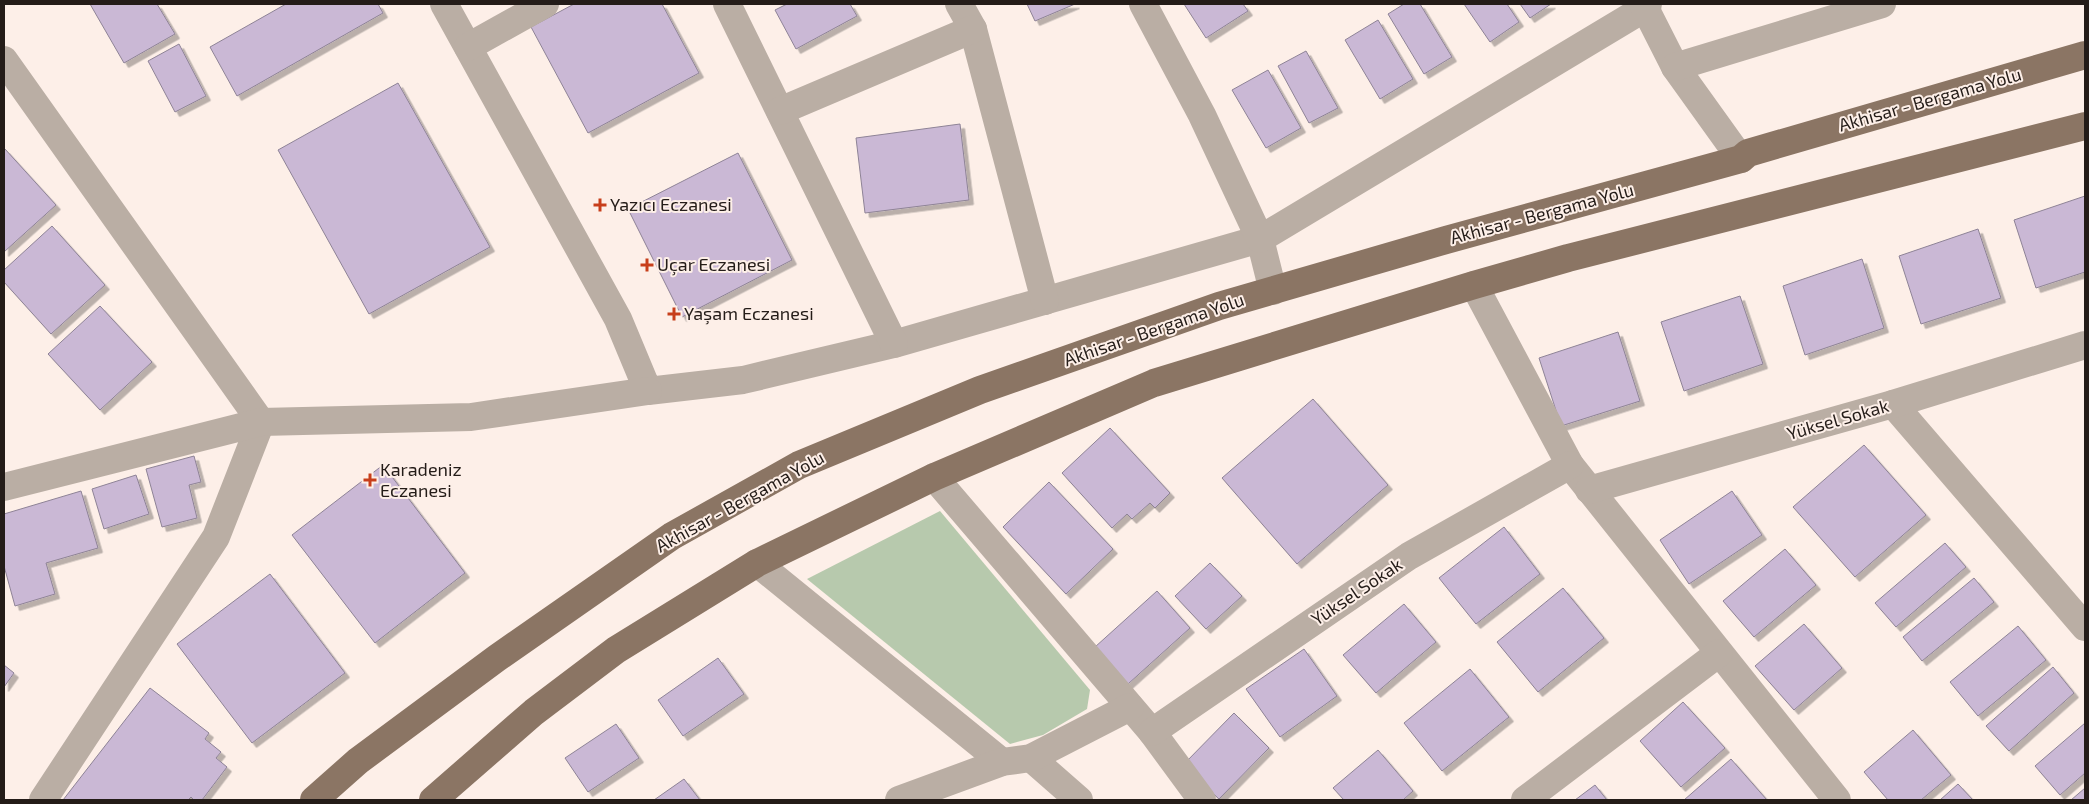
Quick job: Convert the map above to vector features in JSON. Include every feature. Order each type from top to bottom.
[{"type":"main road","name":"Akhisar - Bergama Yolu","points":[[314,800],[358,761],[497,658],[664,542],[799,465],[980,390],[1219,306],[1446,240],[1741,159],[1748,153],[2085,55]]},
{"type":"main road","points":[[433,800],[534,712],[616,650],[757,563],[934,477],[1154,383],[1474,285],[1587,253],[2085,126]]},
{"type":"street","points":[[444,4],[618,319],[648,391]]},
{"type":"street","points":[[468,47],[545,4]]},
{"type":"street","points":[[727,4],[894,344]]},
{"type":"street","points":[[959,4],[973,29],[1045,301]]},
{"type":"street","points":[[1143,4],[1202,115],[1260,239],[1273,291]]},
{"type":"street","points":[[1675,67],[1882,4]]},
{"type":"street","points":[[4,487],[261,422],[471,417],[648,391],[743,380],[894,344],[1260,239],[1645,5],[1675,67],[1741,159]]},
{"type":"street","points":[[780,111],[973,29]]},
{"type":"street","points":[[4,60],[261,422]]},
{"type":"street","points":[[1474,285],[1570,465],[1837,800]]},
{"type":"street","name":"Yüksel Sokak","points":[[1590,490],[1893,404],[2085,344]]},
{"type":"street","points":[[1893,404],[2085,627]]},
{"type":"street","points":[[43,800],[216,537],[261,422]]},
{"type":"street","name":"Yüksel Sokak","points":[[1152,732],[1409,556],[1570,465]]},
{"type":"street","points":[[934,477],[1152,732],[1202,800]]},
{"type":"street","points":[[757,563],[1002,762]]},
{"type":"street","points":[[1525,800],[1719,653]]},
{"type":"street","points":[[900,800],[1002,762],[1031,758],[1130,706]]},
{"type":"street","points":[[1031,758],[1079,800]]},
{"type":"green space","points":[[940,511],[1090,690],[1087,709],[1043,735],[1010,744],[807,579]]},
{"type":"building","points":[[90,4],[157,4],[175,34],[124,63]]},
{"type":"building","points":[[286,4],[378,4],[383,13],[237,96],[210,47]]},
{"type":"building","points":[[574,4],[662,4],[699,73],[588,133],[531,27]]},
{"type":"building","points":[[787,4],[850,4],[857,16],[796,49],[775,10]]},
{"type":"building","points":[[1027,4],[1075,4],[1035,21]]},
{"type":"building","points":[[1184,4],[1243,4],[1248,11],[1206,38]]},
{"type":"building","points":[[1404,4],[1420,4],[1452,57],[1424,74],[1388,14]]},
{"type":"building","points":[[1464,4],[1507,4],[1519,22],[1490,42]]},
{"type":"building","points":[[1520,4],[1551,4],[1530,18]]},
{"type":"building","points":[[1378,20],[1413,79],[1380,99],[1345,40]]},
{"type":"building","points":[[179,44],[206,96],[175,112],[148,61]]},
{"type":"building","points":[[1306,51],[1338,108],[1309,123],[1278,66]]},
{"type":"building","points":[[1268,70],[1301,128],[1266,148],[1232,90]]},
{"type":"building","points":[[398,83],[490,247],[369,314],[278,150]]},
{"type":"building","points":[[960,124],[969,200],[865,213],[856,138]]},
{"type":"building","points":[[4,150],[56,205],[4,252]]},
{"type":"building","points":[[738,153],[792,260],[682,317],[628,209]]},
{"type":"building","points":[[2085,196],[2085,272],[2036,288],[2014,220]]},
{"type":"building","points":[[52,226],[105,285],[51,334],[4,282],[4,270]]},
{"type":"building","points":[[1978,229],[2001,298],[1921,324],[1899,256]]},
{"type":"building","points":[[1862,259],[1884,328],[1805,355],[1783,286]]},
{"type":"building","points":[[1740,296],[1763,364],[1684,391],[1661,322]]},
{"type":"building","points":[[100,306],[152,362],[100,410],[48,354]]},
{"type":"building","points":[[1618,332],[1640,401],[1561,426],[1539,358]]},
{"type":"building","points":[[1313,399],[1388,485],[1297,564],[1222,478]]},
{"type":"building","points":[[1110,428],[1170,493],[1155,508],[1150,503],[1132,519],[1127,514],[1112,528],[1062,473]]},
{"type":"building","points":[[1864,445],[1926,515],[1855,577],[1793,507]]},
{"type":"building","points":[[194,456],[201,482],[189,485],[197,518],[162,527],[146,469]]},
{"type":"building","points":[[383,465],[465,573],[375,643],[292,535]]},
{"type":"building","points":[[136,475],[149,514],[104,529],[92,489]]},
{"type":"building","points":[[1049,482],[1113,549],[1066,594],[1003,527]]},
{"type":"building","points":[[81,491],[98,548],[46,563],[55,594],[15,606],[4,566],[4,514]]},
{"type":"building","points":[[1732,491],[1762,535],[1689,584],[1660,540]]},
{"type":"building","points":[[1504,527],[1540,574],[1476,624],[1439,578]]},
{"type":"building","points":[[1945,543],[1966,567],[1896,627],[1875,603]]},
{"type":"building","points":[[1785,549],[1816,585],[1754,637],[1723,601]]},
{"type":"building","points":[[1210,563],[1242,596],[1206,629],[1175,596]]},
{"type":"building","points":[[270,574],[345,673],[252,743],[177,644]]},
{"type":"building","points":[[1974,578],[1994,602],[1922,661],[1903,637]]},
{"type":"building","points":[[1563,588],[1604,638],[1538,692],[1497,642]]},
{"type":"building","points":[[1157,591],[1190,628],[1128,684],[1095,647]]},
{"type":"building","points":[[1404,604],[1436,642],[1376,693],[1343,655]]},
{"type":"building","points":[[1804,624],[1842,668],[1794,710],[1755,666]]},
{"type":"building","points":[[2018,626],[2046,660],[1978,716],[1950,682]]},
{"type":"building","points":[[1304,649],[1337,696],[1280,737],[1246,689]]},
{"type":"building","points":[[718,658],[744,694],[683,736],[658,700]]},
{"type":"building","points":[[4,665],[14,673],[4,687]]},
{"type":"building","points":[[2053,667],[2074,693],[2009,751],[1986,726]]},
{"type":"building","points":[[1470,669],[1509,717],[1442,771],[1404,723]]},
{"type":"building","points":[[150,688],[209,733],[205,739],[221,752],[216,758],[227,767],[202,800],[194,800],[191,797],[188,800],[63,800]]},
{"type":"building","points":[[1683,702],[1725,748],[1681,787],[1640,741]]},
{"type":"building","points":[[1234,713],[1269,748],[1219,799],[1183,765]]},
{"type":"building","points":[[2085,723],[2085,773],[2060,795],[2035,766]]},
{"type":"building","points":[[616,724],[639,758],[588,792],[565,758]]},
{"type":"building","points":[[1913,730],[1951,775],[1921,800],[1888,800],[1864,772]]},
{"type":"building","points":[[1378,750],[1413,791],[1403,800],[1344,800],[1333,788]]},
{"type":"building","points":[[1731,759],[1767,800],[1684,800]]},
{"type":"building","points":[[684,779],[700,800],[654,800]]},
{"type":"building","points":[[1958,784],[1973,800],[1940,800]]},
{"type":"building","points":[[1595,785],[1607,800],[1575,800]]},
{"type":"building","points":[[2085,788],[2085,800],[2071,800]]},
{"type":"place","name":"Yazıcı Eczanesi","points":[[600,205]]},
{"type":"place","name":"Uçar Eczanesi","points":[[647,265]]},
{"type":"place","name":"Yaşam Eczanesi","points":[[674,314]]},
{"type":"place","name":"Karadeniz Eczanesi","points":[[370,480]]}]
